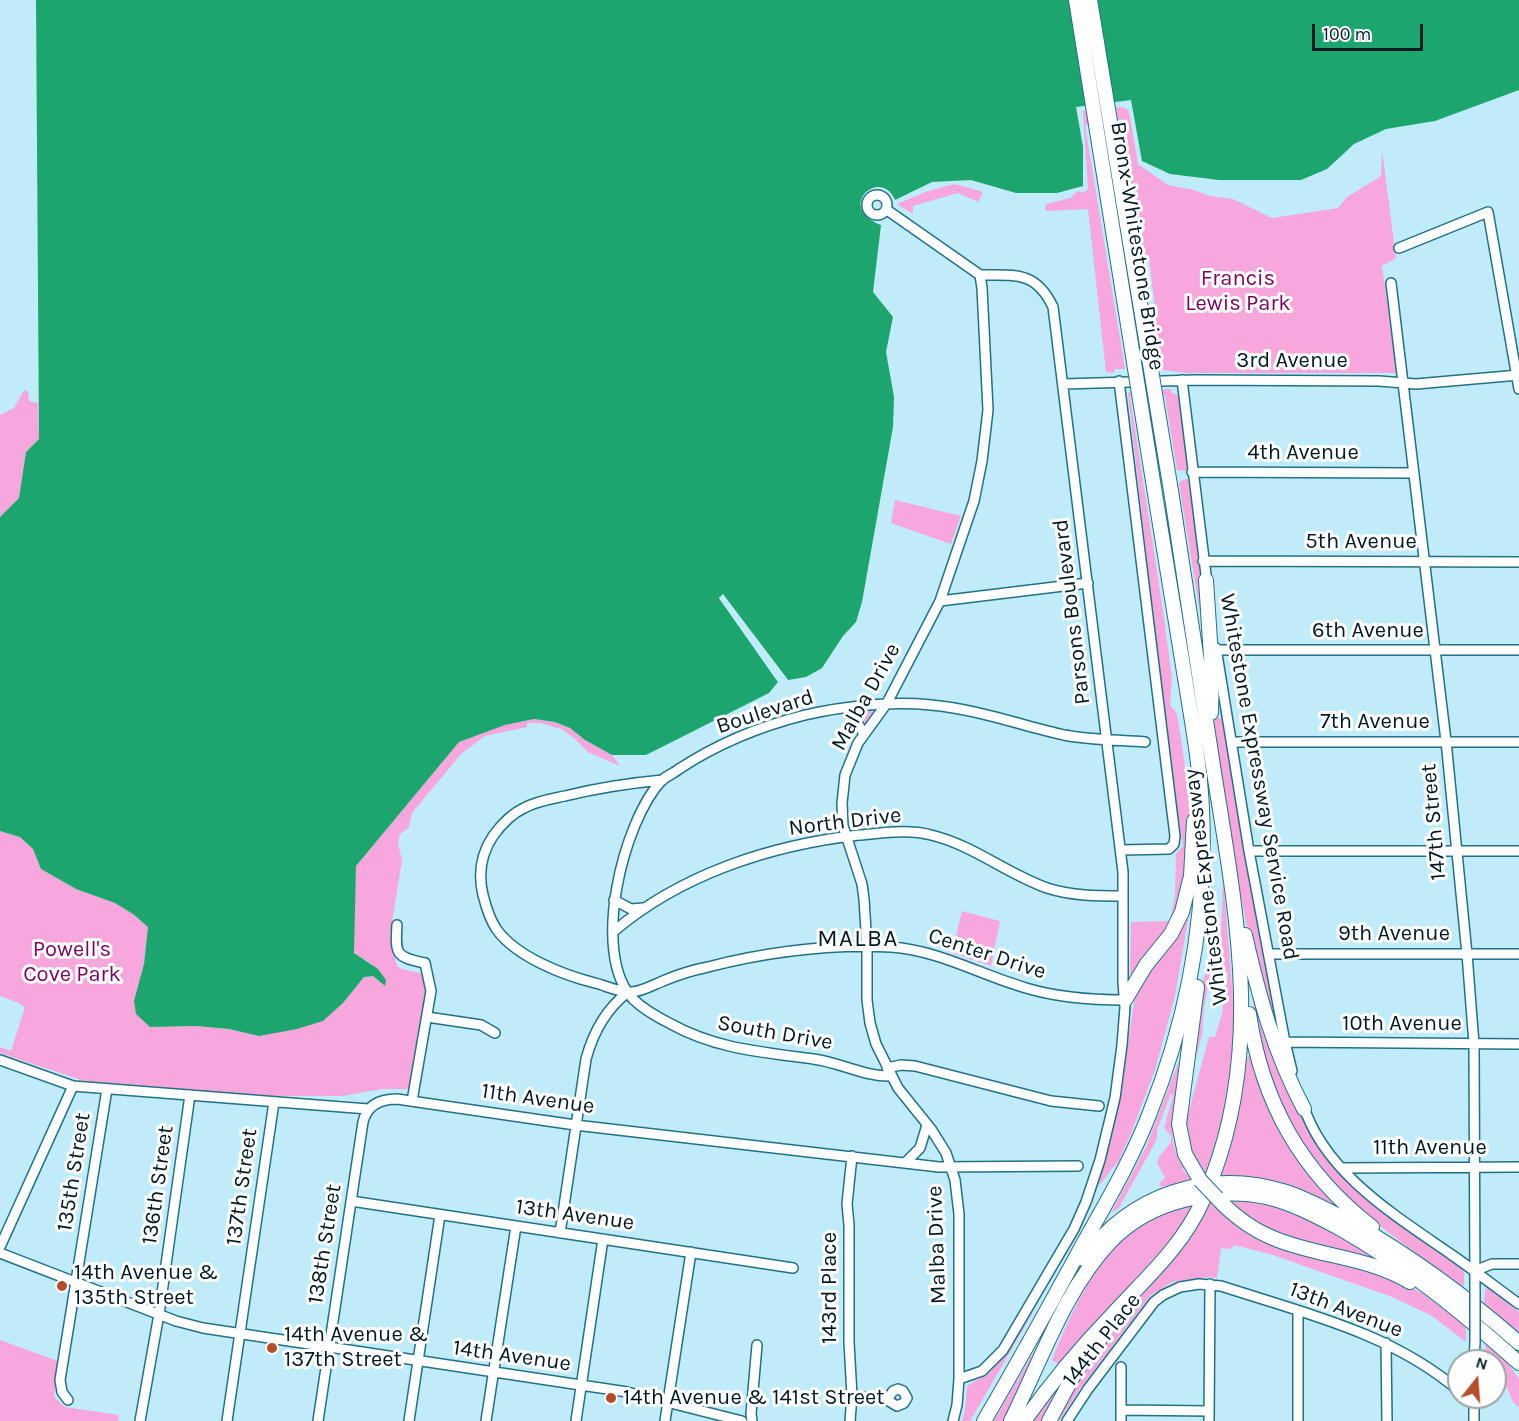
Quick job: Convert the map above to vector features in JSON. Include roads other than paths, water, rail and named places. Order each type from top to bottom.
[{"type":"highway","name":"Bronx-Whitestone Bridge","points":[[1076,0],[1156,500]]},
{"type":"highway","name":"Bronx-Whitestone Bridge","points":[[1090,0],[1172,497]]},
{"type":"highway","name":"Whitestone Expressway","points":[[1024,1421],[1070,1360],[1160,1264],[1210,1199],[1206,1179],[1225,1139],[1238,1078],[1242,1023],[1240,953],[1230,872],[1172,497]]},
{"type":"highway","name":"Whitestone Expressway","points":[[984,1421],[1126,1166],[1154,1104],[1175,1040],[1188,988],[1197,934],[1202,880],[1202,799],[1156,500]]},
{"type":"highway","points":[[1206,580],[1212,672],[1211,751]]},
{"type":"highway","points":[[1125,1000],[1146,965],[1171,934],[1186,899],[1191,870],[1194,826],[1190,711]]},
{"type":"highway","points":[[1230,872],[1265,1016],[1280,1061],[1304,1108]]},
{"type":"highway","points":[[1202,880],[1200,955],[1179,1124],[1185,1154],[1206,1179]]},
{"type":"highway","points":[[1240,953],[1256,1054],[1271,1098],[1295,1144],[1314,1172],[1348,1207],[1519,1343]]},
{"type":"highway","points":[[1020,1360],[1081,1262],[1108,1229],[1127,1214],[1151,1200],[1197,1186],[1247,1184],[1293,1194],[1364,1230],[1436,1276]]},
{"type":"highway","points":[[1011,1421],[1068,1303],[1101,1253],[1118,1234],[1138,1219],[1167,1205],[1214,1194],[1240,1193],[1266,1197],[1297,1207],[1339,1228],[1426,1284],[1519,1363]]},
{"type":"highway","points":[[1210,1199],[1264,1234],[1293,1245],[1380,1267],[1408,1280],[1469,1320]]},
{"type":"highway","points":[[1049,1421],[1082,1362],[1160,1264]]},
{"type":"highway","points":[[1498,1344],[1519,1373]]},
{"type":"street","points":[[887,210],[980,275]]},
{"type":"street","points":[[1399,248],[1488,212],[1519,389]]},
{"type":"street","name":"Parsons Boulevard","points":[[980,275],[1024,278],[1044,290],[1053,307],[1121,850],[1125,1000]]},
{"type":"street","name":"Malba Drive","points":[[958,1379],[959,1214],[957,1186],[943,1147],[901,1094],[876,1044],[868,1016],[867,920],[862,884],[842,816],[845,776],[858,743],[887,703],[940,601],[974,501],[985,441],[988,400],[980,275]]},
{"type":"street","name":"147th Street","points":[[1391,283],[1446,741],[1455,851],[1467,954],[1474,1044],[1475,1349]]},
{"type":"street","name":"3rd Avenue","points":[[1064,384],[1182,380],[1379,381],[1416,384],[1518,375]]},
{"type":"street","name":"Whitestone Expressway Service Road","points":[[1182,380],[1203,561],[1249,851],[1285,1042],[1304,1108],[1327,1150],[1341,1168],[1378,1201],[1519,1304]]},
{"type":"street","points":[[1119,381],[1175,833],[1173,845],[1166,849],[1121,850]]},
{"type":"street","name":"4th Avenue","points":[[1192,472],[1413,473]]},
{"type":"street","name":"5th Avenue","points":[[1203,561],[1519,562]]},
{"type":"street","points":[[940,601],[1088,583]]},
{"type":"street","name":"6th Avenue","points":[[1216,650],[1519,651]]},
{"type":"street","name":"Boulevard","points":[[628,992],[618,969],[613,932],[614,900],[621,867],[634,830],[663,780],[701,756],[760,729],[807,715],[887,703],[944,707],[1064,735],[1145,742]]},
{"type":"street","points":[[849,709],[864,734]]},
{"type":"street","name":"7th Avenue","points":[[1232,742],[1519,742]]},
{"type":"street","points":[[560,1233],[589,1048],[608,1012],[628,992],[569,976],[546,966],[511,944],[495,927],[488,912],[480,874],[482,861],[490,840],[510,817],[523,808],[577,793],[663,780]]},
{"type":"street","name":"North Drive","points":[[613,932],[643,908],[681,886],[724,867],[787,848],[887,832],[931,835],[960,844],[1024,878],[1051,889],[1085,895],[1124,896]]},
{"type":"street","points":[[1249,851],[1519,851]]},
{"type":"street","points":[[614,900],[631,909],[643,908]]},
{"type":"street","points":[[397,925],[398,953],[404,958],[425,963],[431,991],[412,1101]]},
{"type":"street","name":"Center Drive","points":[[628,992],[645,989],[685,973],[748,957],[803,950],[867,947],[898,948],[924,953],[1018,986],[1050,994],[1082,999],[1125,1000]]},
{"type":"street","name":"9th Avenue","points":[[1270,954],[1519,954]]},
{"type":"street","name":"South Drive","points":[[628,992],[655,1016],[689,1034],[714,1043],[825,1061],[875,1075],[890,1072],[901,1065],[915,1066],[1051,1101],[1100,1106]]},
{"type":"street","points":[[953,1421],[957,1405],[958,1379],[982,1371],[1007,1346],[1064,1248],[1086,1202],[1100,1160],[1116,1091],[1125,1000]]},
{"type":"street","points":[[427,1017],[481,1025],[495,1032]]},
{"type":"street","name":"10th Avenue","points":[[1285,1042],[1519,1044]]},
{"type":"street","name":"11th Avenue","points":[[0,1060],[73,1086],[368,1109],[383,1100],[412,1101],[576,1125],[952,1167],[1078,1166]]},
{"type":"street","points":[[0,1247],[73,1086]]},
{"type":"street","name":"135th Street","points":[[68,1400],[62,1392],[60,1380],[106,1089]]},
{"type":"street","name":"136th Street","points":[[140,1421],[159,1314],[190,1095]]},
{"type":"street","name":"137th Street","points":[[227,1421],[274,1102]]},
{"type":"street","name":"138th Street","points":[[318,1421],[363,1122],[368,1109]]},
{"type":"street","points":[[906,1162],[920,1148],[927,1125]]},
{"type":"street","name":"143rd Place","points":[[850,1421],[852,1396],[847,1204],[852,1156]]},
{"type":"street","name":"11th Avenue","points":[[1341,1168],[1519,1167]]},
{"type":"street","name":"13th Avenue","points":[[351,1201],[793,1268]]},
{"type":"street","points":[[409,1421],[440,1215]]},
{"type":"street","points":[[486,1421],[516,1226]]},
{"type":"street","points":[[576,1421],[603,1239]]},
{"type":"street","points":[[665,1421],[691,1252]]},
{"type":"street","name":"14th Avenue","points":[[0,1253],[159,1314],[203,1328],[627,1392],[742,1421]]},
{"type":"street","points":[[1474,1271],[1491,1264],[1519,1264]]},
{"type":"street","points":[[1121,1410],[1209,1416],[1209,1284]]},
{"type":"street","name":"13th Avenue","points":[[1209,1284],[1298,1311],[1386,1343],[1429,1367],[1447,1381]]},
{"type":"street","name":"144th Place","points":[[1067,1421],[1088,1389],[1154,1302],[1180,1287],[1209,1284]]},
{"type":"street","points":[[1298,1311],[1298,1421]]},
{"type":"street","points":[[1386,1343],[1387,1421]]},
{"type":"street","points":[[752,1421],[757,1344]]},
{"type":"street","points":[[1121,1366],[1121,1421]]},
{"type":"street","points":[[852,1396],[887,1400]]},
{"type":"place","name":"14th Avenue & 135th Street","points":[[62,1286]]},
{"type":"place","name":"14th Avenue & 137th Street","points":[[272,1348]]},
{"type":"place","name":"14th Avenue & 141st Street","points":[[611,1398]]},
{"type":"district","name":"MALBA","points":[[858,939]]},
{"type":"park label","name":"Francis Lewis Park","points":[[1238,292]]},
{"type":"park label","name":"Powell's Cove Park","points":[[72,962]]}]
